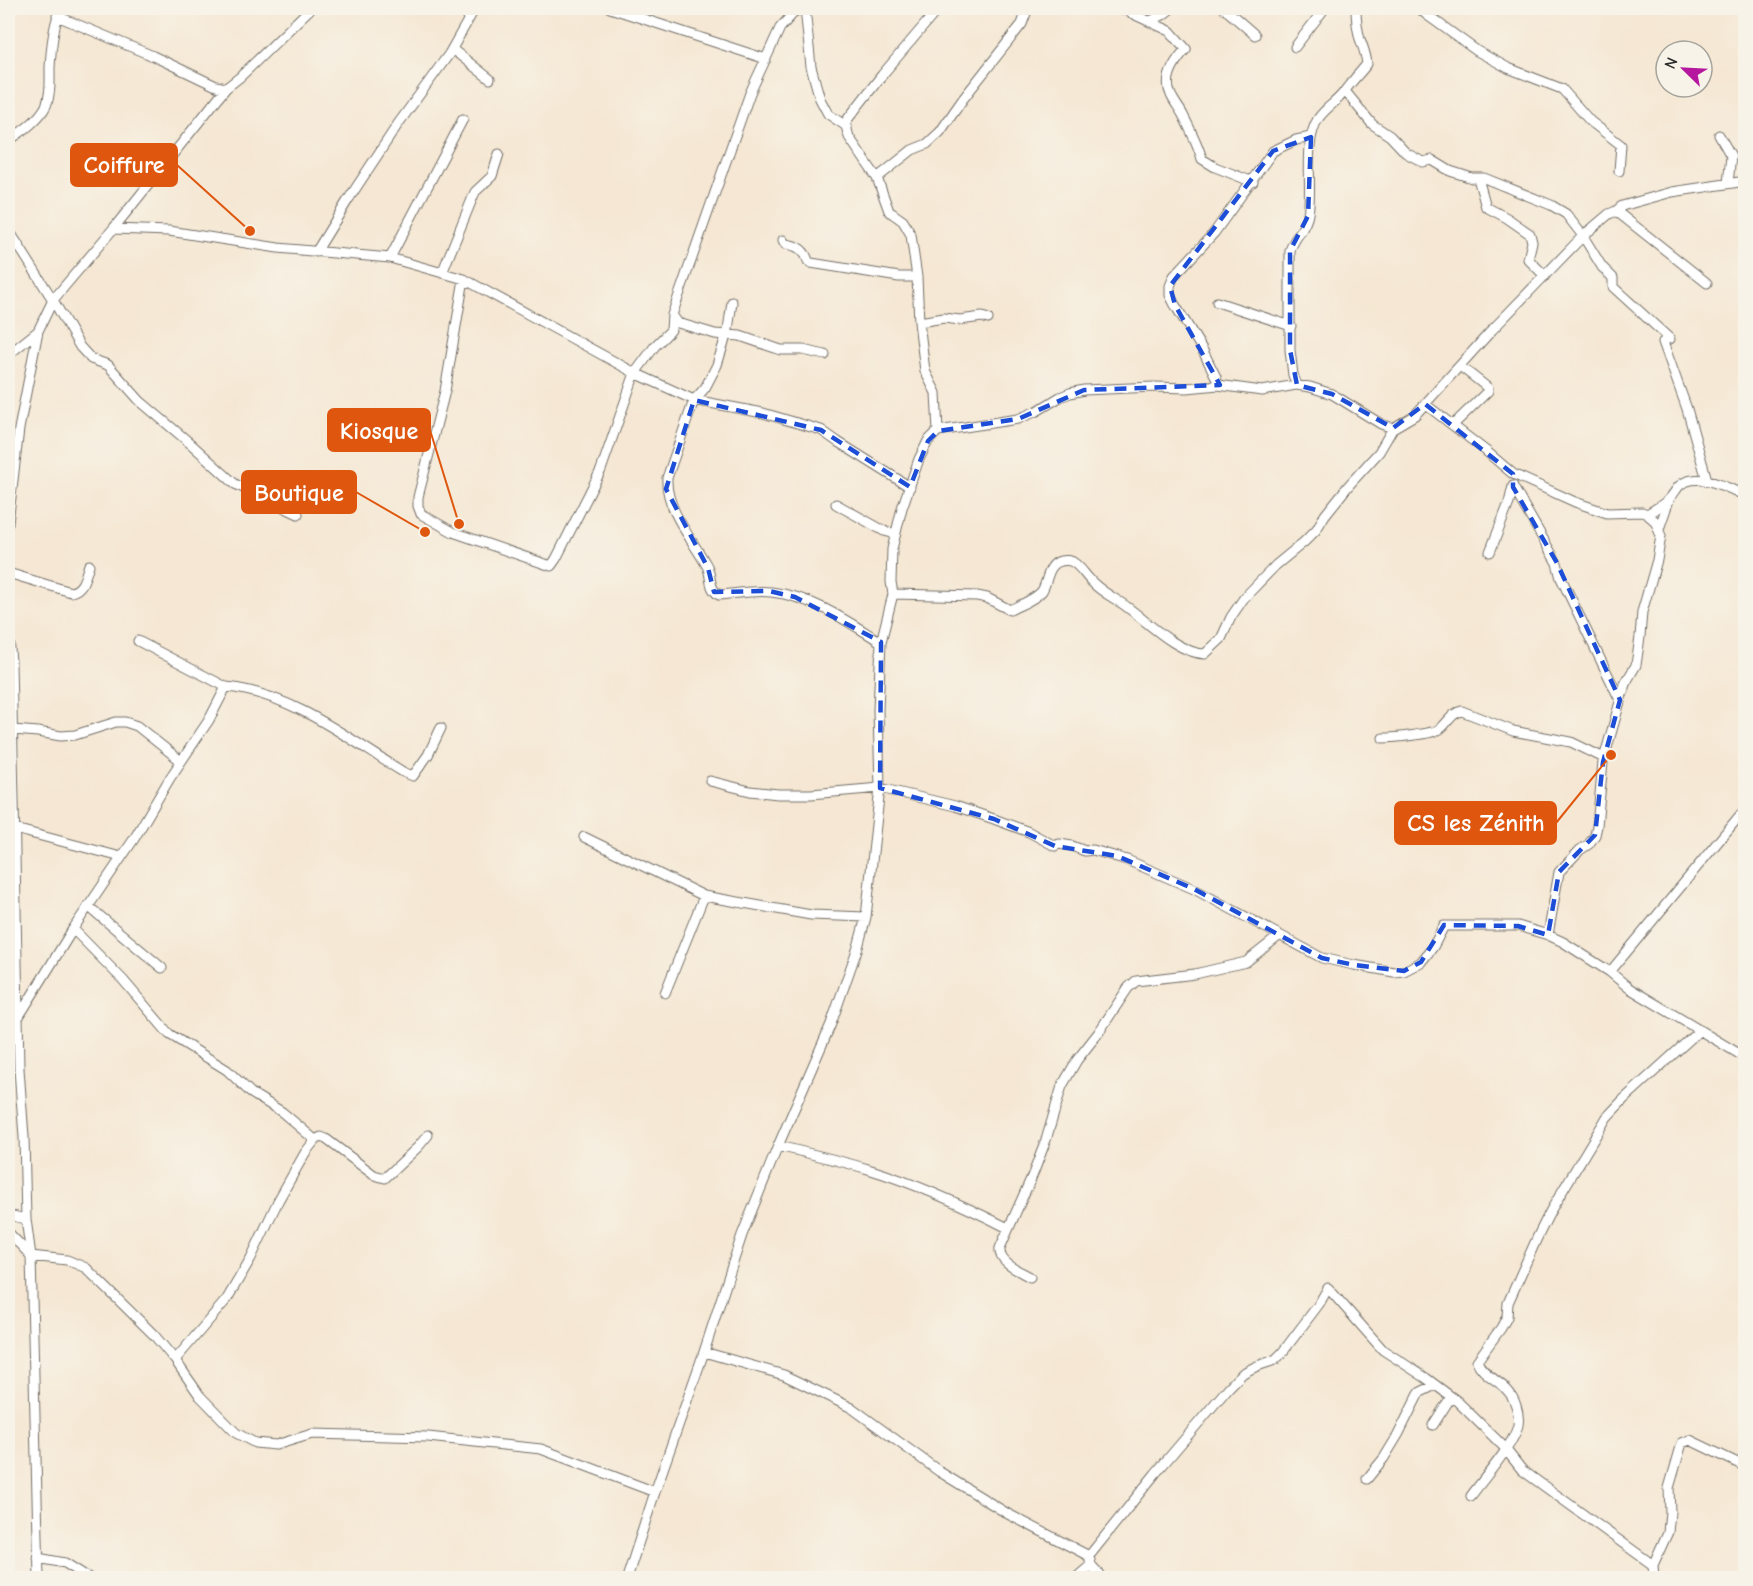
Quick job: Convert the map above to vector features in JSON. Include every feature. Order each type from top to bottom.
[{"type":"street","points":[[8,524],[19,429],[38,331],[53,300],[226,88],[311,8]]},
{"type":"street","points":[[316,252],[398,124],[452,49],[475,8]]},
{"type":"street","points":[[610,8],[766,59]]},
{"type":"street","points":[[464,279],[445,391],[418,497],[421,514],[453,532],[551,566],[601,470],[636,373],[655,346],[671,330],[672,315],[750,93],[780,28],[798,8]]},
{"type":"street","points":[[805,8],[811,67],[820,99],[828,114],[846,126]]},
{"type":"street","points":[[938,431],[936,393],[925,371],[911,235],[903,221],[890,212],[877,178],[849,136],[846,126],[847,120],[882,75],[939,8]]},
{"type":"street","points":[[877,178],[912,150],[927,144],[940,132],[963,99],[1023,24],[1028,8]]},
{"type":"street","points":[[1120,8],[1170,31],[1186,49],[1175,62],[1168,80],[1170,93],[1199,148],[1202,159],[1215,167],[1253,182]]},
{"type":"street","points":[[1150,21],[1172,8]]},
{"type":"street","points":[[1224,8],[1255,35]]},
{"type":"street","points":[[1295,47],[1323,10],[1310,8]]},
{"type":"street","points":[[1297,385],[1291,358],[1290,251],[1292,242],[1303,228],[1308,216],[1311,136],[1318,119],[1367,64],[1367,56],[1355,19],[1356,8]]},
{"type":"street","points":[[1419,8],[1485,55],[1508,68],[1562,89],[1590,121],[1621,145],[1619,171]]},
{"type":"street","points":[[8,141],[35,120],[45,107],[50,92],[50,55],[59,12],[216,86],[226,88]]},
{"type":"street","points":[[452,49],[490,79]]},
{"type":"street","points":[[1345,91],[1372,124],[1390,136],[1406,153],[1423,162],[1432,160],[1450,171],[1484,178],[1506,186],[1551,205],[1566,214],[1602,267],[1613,278],[1613,287],[1667,340],[1707,480]]},
{"type":"street","points":[[390,258],[463,119]]},
{"type":"street","points":[[1719,135],[1731,156],[1728,183]]},
{"type":"street","points":[[1218,386],[1202,349],[1174,305],[1170,295],[1170,286],[1174,276],[1214,233],[1253,182],[1273,151],[1311,136]]},
{"type":"street","points":[[442,273],[475,192],[492,176],[500,154]]},
{"type":"street","points":[[1478,178],[1486,207],[1530,234],[1532,242],[1528,259],[1545,276]]},
{"type":"street","points":[[893,594],[977,596],[987,598],[1010,610],[1043,590],[1049,572],[1055,563],[1062,560],[1073,561],[1092,583],[1146,620],[1164,636],[1195,654],[1205,654],[1221,639],[1231,617],[1244,598],[1276,564],[1316,530],[1349,485],[1379,452],[1393,428],[1415,415],[1492,330],[1583,236],[1622,206],[1672,192],[1746,181]]},
{"type":"street","points":[[1616,212],[1707,283]]},
{"type":"street","points":[[8,229],[80,347],[91,360],[108,365],[140,401],[235,484],[298,514]]},
{"type":"street","points":[[113,229],[169,231],[278,248],[390,258],[464,279],[636,373],[694,400],[763,413],[821,430],[910,487]]},
{"type":"street","points":[[783,240],[785,244],[793,245],[801,250],[811,263],[899,277],[917,277]]},
{"type":"street","points":[[732,302],[727,334],[717,365],[705,388],[694,400],[667,478],[666,489],[678,518],[708,568],[714,592],[719,595],[769,591],[795,597],[826,609],[881,642]]},
{"type":"street","points":[[1217,302],[1291,326]]},
{"type":"street","points":[[672,315],[678,323],[715,334],[740,336],[781,350],[803,350],[825,355]]},
{"type":"street","points":[[919,322],[944,318],[960,320],[982,317],[988,319]]},
{"type":"street","points":[[8,355],[38,331]]},
{"type":"street","points":[[1453,425],[1488,391],[1488,388],[1460,366]]},
{"type":"street","points":[[627,1578],[742,1235],[841,999],[866,917],[880,788],[878,710],[881,642],[893,594],[892,549],[902,508],[928,441],[938,431],[1018,418],[1037,411],[1070,393],[1084,390],[1154,387],[1218,386],[1262,390],[1297,385],[1310,387],[1332,394],[1381,424],[1393,428]]},
{"type":"street","points":[[1425,404],[1514,474],[1575,502],[1607,513],[1642,512],[1647,514],[1655,521],[1661,536],[1657,560],[1642,612],[1636,665],[1625,684],[1604,758],[1595,835],[1589,844],[1559,872],[1548,935]]},
{"type":"street","points":[[1490,552],[1509,503],[1514,474]]},
{"type":"street","points":[[1647,514],[1669,499],[1679,486],[1698,480],[1707,480],[1746,496]]},
{"type":"street","points":[[1513,486],[1557,563],[1561,578],[1620,700]]},
{"type":"street","points":[[1659,529],[1669,499]]},
{"type":"street","points":[[836,504],[884,531],[896,534]]},
{"type":"street","points":[[8,573],[71,592],[78,591],[89,565]]},
{"type":"street","points":[[8,622],[15,829],[12,907],[26,1219],[31,1256],[39,1578]]},
{"type":"street","points":[[138,641],[226,687],[242,688],[312,715],[413,776],[428,755],[441,728]]},
{"type":"street","points":[[18,1018],[209,720],[226,687]]},
{"type":"street","points":[[1383,738],[1396,738],[1439,730],[1455,712],[1462,711],[1513,731],[1571,742],[1604,758]]},
{"type":"street","points":[[12,730],[61,736],[75,735],[116,722],[125,722],[137,726],[181,761]]},
{"type":"street","points":[[710,781],[750,791],[778,794],[811,794],[880,788],[955,806],[1029,832],[1055,846],[1059,844],[1117,856],[1194,889],[1322,958],[1375,969],[1404,971],[1421,962],[1433,947],[1444,926],[1518,926],[1563,942],[1610,972],[1629,988],[1746,1058]]},
{"type":"street","points":[[1610,972],[1746,808]]},
{"type":"street","points":[[15,829],[121,857]]},
{"type":"street","points":[[584,837],[704,896],[811,915],[866,917]]},
{"type":"street","points":[[665,993],[704,896]]},
{"type":"street","points":[[88,906],[162,968]]},
{"type":"street","points":[[73,929],[123,980],[169,1034],[227,1070],[251,1093],[282,1112],[315,1140]]},
{"type":"street","points":[[1030,1277],[1002,1259],[999,1254],[1000,1248],[1037,1166],[1062,1086],[1077,1060],[1128,988],[1136,981],[1195,974],[1246,962],[1279,936]]},
{"type":"street","points":[[1471,1496],[1505,1449],[1517,1428],[1519,1417],[1513,1397],[1479,1366],[1477,1361],[1507,1317],[1508,1303],[1537,1238],[1551,1210],[1607,1118],[1624,1099],[1699,1031]]},
{"type":"street","points":[[175,1360],[226,1299],[251,1258],[278,1201],[305,1153],[315,1140],[321,1137],[326,1139],[374,1175],[385,1178],[428,1135]]},
{"type":"street","points":[[778,1146],[866,1168],[963,1204],[1008,1228]]},
{"type":"street","points":[[8,1215],[26,1219]]},
{"type":"street","points":[[8,1232],[31,1256],[67,1260],[86,1268],[154,1335],[200,1396],[236,1433],[255,1443],[276,1445],[312,1434],[428,1437],[542,1449],[655,1492]]},
{"type":"street","points":[[1076,1578],[1155,1474],[1229,1387],[1243,1373],[1275,1360],[1282,1353],[1320,1304],[1328,1288],[1383,1350],[1457,1401],[1505,1449],[1522,1470],[1653,1565]]},
{"type":"street","points":[[704,1352],[784,1375],[852,1408],[950,1478],[1090,1560],[1103,1578]]},
{"type":"street","points":[[1367,1479],[1384,1458],[1419,1394],[1435,1385]]},
{"type":"street","points":[[1433,1425],[1451,1397]]},
{"type":"street","points":[[1653,1578],[1653,1565],[1668,1532],[1669,1488],[1682,1443],[1690,1440],[1746,1467]]},
{"type":"street","points":[[38,1558],[65,1563],[89,1578]]},
{"type":"highlighted area","points":[[1311,137],[1308,216],[1290,251],[1290,350],[1297,385],[1332,394],[1393,428],[1425,404],[1513,474],[1513,487],[1557,563],[1620,700],[1603,762],[1595,835],[1559,872],[1548,935],[1518,926],[1444,925],[1421,962],[1404,971],[1354,965],[1322,958],[1194,889],[1117,856],[1055,846],[994,819],[880,788],[881,642],[795,597],[769,591],[714,592],[708,568],[666,489],[694,400],[821,430],[910,487],[928,441],[938,431],[1018,419],[1084,390],[1220,385],[1175,305],[1170,286],[1273,151]]},
{"type":"place","name":"Coiffure","points":[[250,231]]},
{"type":"place","name":"Kiosque","points":[[459,524]]},
{"type":"place","name":"Boutique","points":[[425,532]]},
{"type":"place","name":"CS les Zénith","points":[[1611,755]]}]
